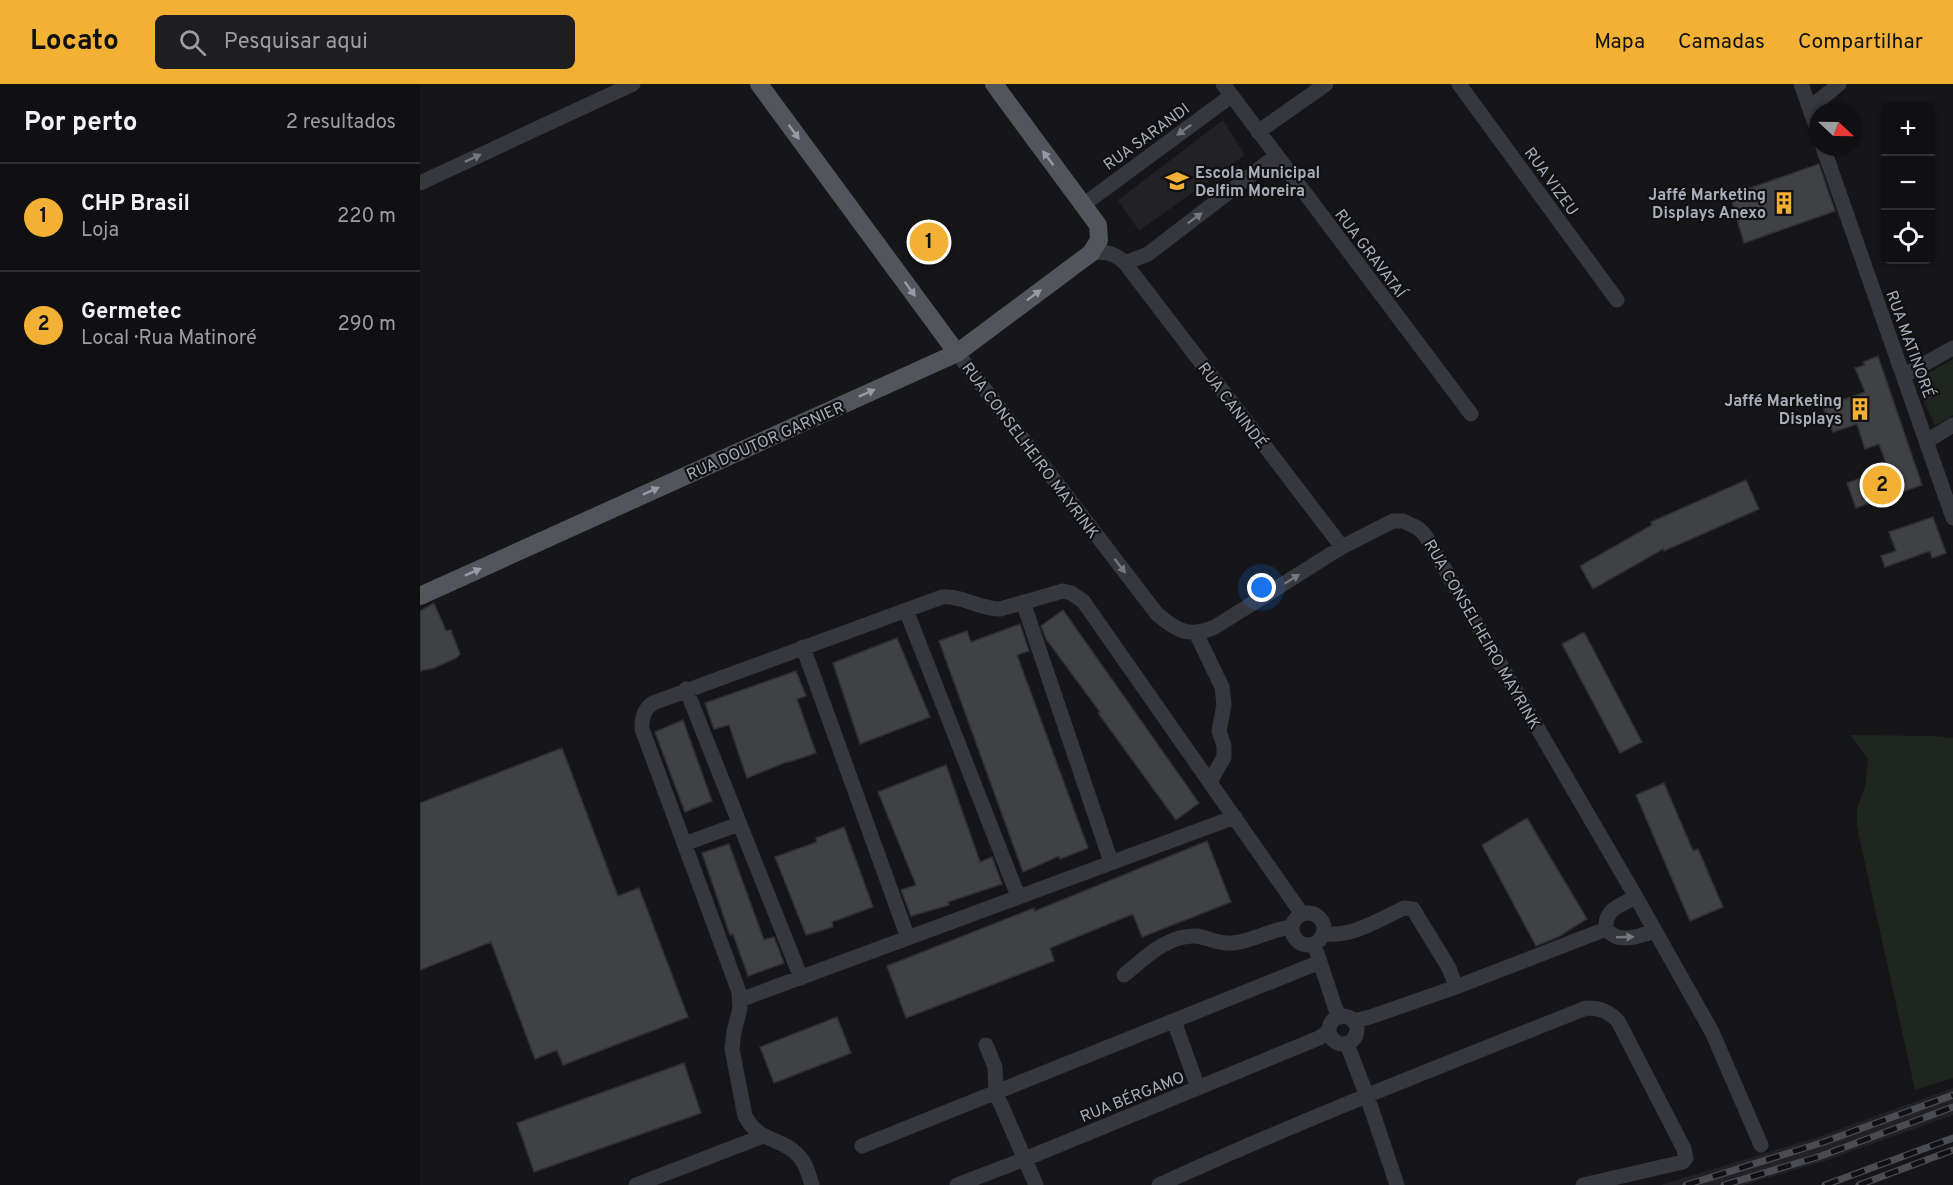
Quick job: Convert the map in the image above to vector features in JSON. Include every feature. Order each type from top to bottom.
[{"type":"main road","name":"RUA CONSELHEIRO MAYRINK","points":[[759,84],[957,353]]},
{"type":"main road","points":[[994,84],[1098,225],[1099,240],[1091,253]]},
{"type":"main road","name":"RUA DOUTOR GARNIER","points":[[420,596],[957,353],[1091,253]]},
{"type":"street","points":[[420,183],[633,84]]},
{"type":"street","points":[[1258,132],[1326,84]]},
{"type":"street","name":"RUA VIZEU","points":[[1459,84],[1617,300]]},
{"type":"street","points":[[1801,84],[1809,105]]},
{"type":"street","points":[[1817,102],[1839,84]]},
{"type":"street","name":"RUA SARANDI","points":[[1083,205],[1227,90]]},
{"type":"street","name":"RUA GRAVATAÍ","points":[[1227,90],[1471,414]]},
{"type":"street","points":[[1091,253],[1101,251],[1112,253],[1125,263],[1148,254],[1276,156]]},
{"type":"street","name":"RUA MATINORÉ","points":[[1826,156],[1953,518]]},
{"type":"street","points":[[1137,279],[1148,254]]},
{"type":"street","name":"RUA CANINDÉ","points":[[1125,263],[1342,547]]},
{"type":"street","points":[[1903,376],[1953,348]]},
{"type":"street","name":"RUA CONSELHEIRO MAYRINK","points":[[957,353],[1157,614],[1172,627],[1188,633],[1215,627],[1342,547],[1393,521],[1403,521],[1418,528],[1425,535],[1655,931],[1721,1051],[1761,1145]]},
{"type":"street","points":[[1927,441],[1953,425]]},
{"type":"street","points":[[812,1185],[806,1167],[798,1154],[753,1129],[745,1116],[733,1058],[739,992],[642,729],[642,721],[648,707],[653,703],[947,596],[991,609],[1000,609],[1063,591],[1078,596],[1302,914]]},
{"type":"street","points":[[1023,602],[1111,862]]},
{"type":"street","points":[[906,610],[1018,896]]},
{"type":"street","points":[[1196,633],[1222,687],[1224,705],[1219,731],[1224,746],[1224,758],[1210,782]]},
{"type":"street","points":[[803,647],[908,938]]},
{"type":"street","points":[[686,690],[801,978]]},
{"type":"street","points":[[740,1000],[1235,817]]},
{"type":"street","points":[[684,844],[740,824]]},
{"type":"street","points":[[1636,897],[1611,910],[1606,916],[1606,929],[1610,935],[1623,939],[1655,931]]},
{"type":"street","points":[[1349,1046],[1338,1044],[1337,1024],[1320,962],[1319,939],[1325,927],[1316,914],[1309,912],[1302,914],[1295,919],[1292,927],[1293,935],[1298,942],[1306,946],[1319,939],[1350,933],[1404,908],[1413,909],[1449,968],[1456,987]]},
{"type":"street","points":[[1124,975],[1161,946],[1179,938],[1195,936],[1231,944],[1278,928],[1292,927]]},
{"type":"street","name":"RUA BÉRGAMO","points":[[957,1185],[1198,1088],[1337,1024],[1370,1017],[1456,987],[1606,929]]},
{"type":"street","points":[[862,1146],[1320,962]]},
{"type":"street","points":[[1159,1185],[1368,1095],[1586,1008],[1604,1010],[1618,1021],[1684,1149],[1686,1158],[1683,1162],[1582,1185]]},
{"type":"street","points":[[1174,1021],[1198,1088]]},
{"type":"street","points":[[1337,1024],[1356,1035],[1349,1046]]},
{"type":"street","points":[[986,1045],[995,1067],[996,1093],[1036,1185]]},
{"type":"street","points":[[1349,1046],[1368,1095],[1397,1185]]},
{"type":"street","points":[[636,1185],[764,1136]]},
{"type":"shaded area","points":[[1223,120],[1245,155],[1139,231],[1118,200]]},
{"type":"shaded area","points":[[1953,359],[1953,415],[1935,426],[1915,381]]},
{"type":"shaded area","points":[[1850,735],[1953,738],[1953,1078],[1915,1090],[1857,827],[1857,809],[1865,785],[1868,759]]},
{"type":"shaded area","points":[[1953,1088],[1953,1115],[1825,1161],[1744,1185],[1661,1185],[1818,1137]]},
{"type":"building","name":"Jaffé Marketing Displays Anexo","points":[[1819,164],[1835,211],[1744,243],[1730,195]]},
{"type":"building","points":[[1878,356],[1922,485],[1856,508],[1847,483],[1888,469],[1879,444],[1865,449],[1857,424],[1833,432],[1823,407],[1865,392],[1855,368],[1865,365],[1863,362]]},
{"type":"building","points":[[1746,480],[1759,509],[1664,551],[1663,549],[1593,589],[1580,566],[1652,525],[1651,522]]},
{"type":"building","points":[[1933,517],[1946,553],[1932,558],[1930,551],[1885,567],[1881,556],[1896,551],[1889,532]]},
{"type":"building","points":[[434,603],[446,631],[451,630],[460,654],[434,668],[420,671],[420,611]]},
{"type":"building","points":[[1063,610],[1199,803],[1176,820],[1046,639],[1041,626]]},
{"type":"building","points":[[1020,624],[1029,651],[1017,655],[1088,848],[1060,859],[1059,856],[1023,872],[939,641],[967,631],[971,642]]},
{"type":"building","points":[[1584,632],[1642,742],[1620,753],[1562,644]]},
{"type":"building","points":[[897,638],[930,717],[860,744],[833,663]]},
{"type":"building","points":[[796,671],[806,696],[797,699],[816,753],[747,778],[729,725],[714,729],[705,703]]},
{"type":"building","points":[[683,720],[712,801],[685,812],[655,732]]},
{"type":"building","points":[[562,748],[618,896],[639,888],[688,1017],[563,1065],[557,1050],[535,1059],[491,942],[420,970],[420,803]]},
{"type":"building","points":[[946,765],[980,862],[992,857],[1002,884],[948,902],[949,905],[911,916],[901,890],[916,885],[878,792]]},
{"type":"building","points":[[1664,783],[1693,851],[1698,849],[1723,907],[1690,921],[1636,795]]},
{"type":"building","points":[[1527,818],[1587,919],[1558,937],[1536,946],[1482,845]]},
{"type":"building","points":[[844,827],[873,907],[832,922],[833,927],[806,935],[775,857],[817,842],[816,838]]},
{"type":"building","points":[[1207,841],[1231,902],[1142,937],[1133,914],[1050,948],[1054,961],[906,1018],[887,966],[1034,908],[1035,911]]},
{"type":"building","points":[[729,844],[764,940],[774,937],[784,963],[748,976],[733,934],[730,935],[702,853]]},
{"type":"building","points":[[837,1017],[851,1053],[774,1083],[760,1047]]},
{"type":"building","points":[[684,1063],[701,1113],[534,1172],[517,1123]]},
{"type":"railway","points":[[1686,1185],[1824,1142],[1953,1095]]},
{"type":"railway","points":[[1724,1185],[1821,1156],[1953,1107]]},
{"type":"railway","points":[[1825,1185],[1953,1138]]},
{"type":"railway","points":[[1859,1185],[1953,1150]]},
{"type":"place","name":"Escola Municipal Delfim Moreira","points":[[1177,181]]},
{"type":"place","name":"Jaffé Marketing Displays Anexo","points":[[1784,203]]},
{"type":"place","name":"CHP Brasil","points":[[929,242]]},
{"type":"place","name":"Jaffé Marketing Displays","points":[[1860,409]]},
{"type":"place","name":"Germetec","points":[[1882,485]]}]
